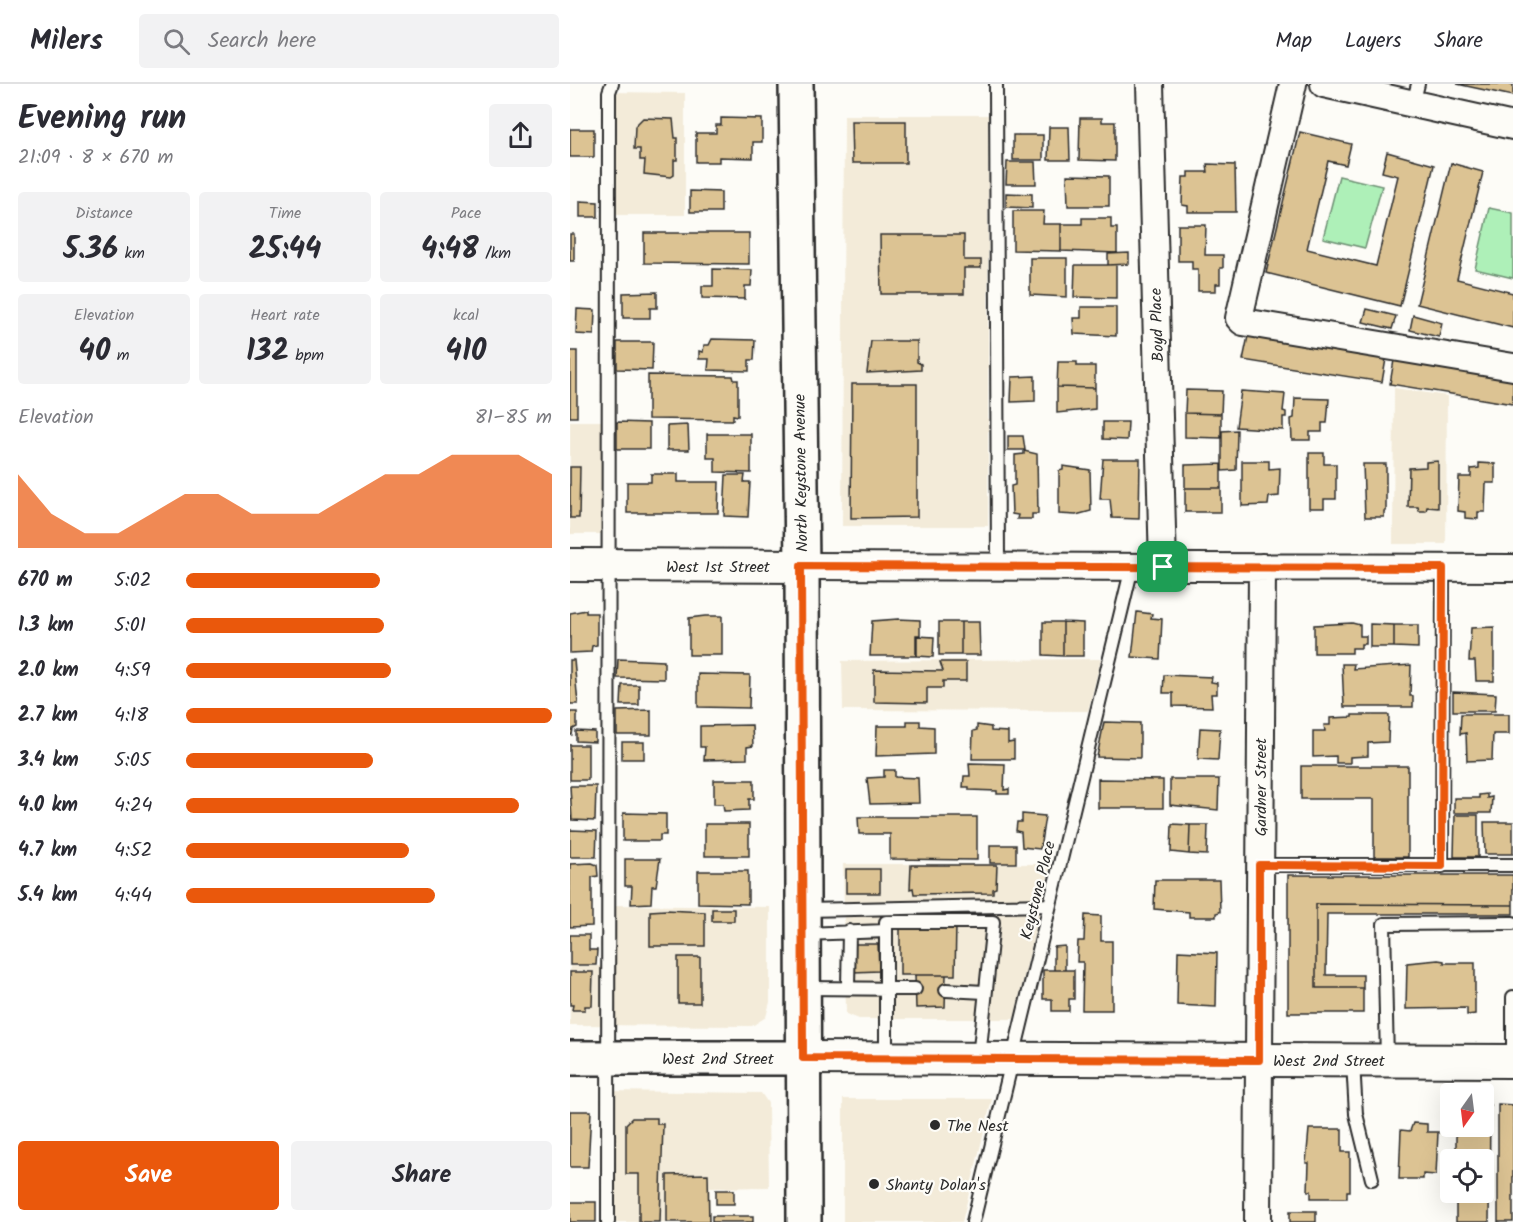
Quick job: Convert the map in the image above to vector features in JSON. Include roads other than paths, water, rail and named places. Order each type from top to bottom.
[{"type":"main road","name":"North Keystone Avenue","points":[[795,84],[801,566],[804,1222]]},
{"type":"main road","name":"West 2nd Street","points":[[570,1058],[803,1058]]},
{"type":"street","name":"Boyd Place","points":[[1150,84],[1163,567]]},
{"type":"street","points":[[1293,84],[1239,318],[1243,322],[1513,367]]},
{"type":"street","points":[[1324,84],[1415,94],[1513,126]]},
{"type":"street","name":"West 1st Street","points":[[570,565],[1513,568]]},
{"type":"street","name":"Gardner Street","points":[[1258,1222],[1262,567]]},
{"type":"street","name":"West 2nd Street","points":[[803,1058],[1513,1061]]},
{"type":"lane","points":[[608,1222],[609,92],[612,84]]},
{"type":"lane","points":[[996,84],[998,566]]},
{"type":"lane","name":"Keystone Place","points":[[973,1222],[1132,567]]},
{"type":"lane","points":[[1442,866],[1443,568]]},
{"type":"lane","points":[[1259,865],[1513,866]]},
{"type":"lane","points":[[803,922],[1050,905]]},
{"type":"lane","points":[[803,922],[849,931],[886,931]]},
{"type":"lane","points":[[886,1058],[886,922],[993,922],[979,1059]]},
{"type":"lane","points":[[1387,1060],[1384,924],[1513,923]]},
{"type":"lane","points":[[848,987],[849,931]]},
{"type":"lane","points":[[803,988],[886,988],[900,989],[915,995]]},
{"type":"lane","points":[[946,996],[964,992],[985,993]]},
{"type":"lane","points":[[1513,997],[1513,1061]]},
{"type":"lane","points":[[1353,1060],[1356,1114],[1372,1179]]},
{"type":"place","name":"The Nest","points":[[935,1125]]},
{"type":"place","name":"Shanty Dolan's","points":[[874,1184]]}]
